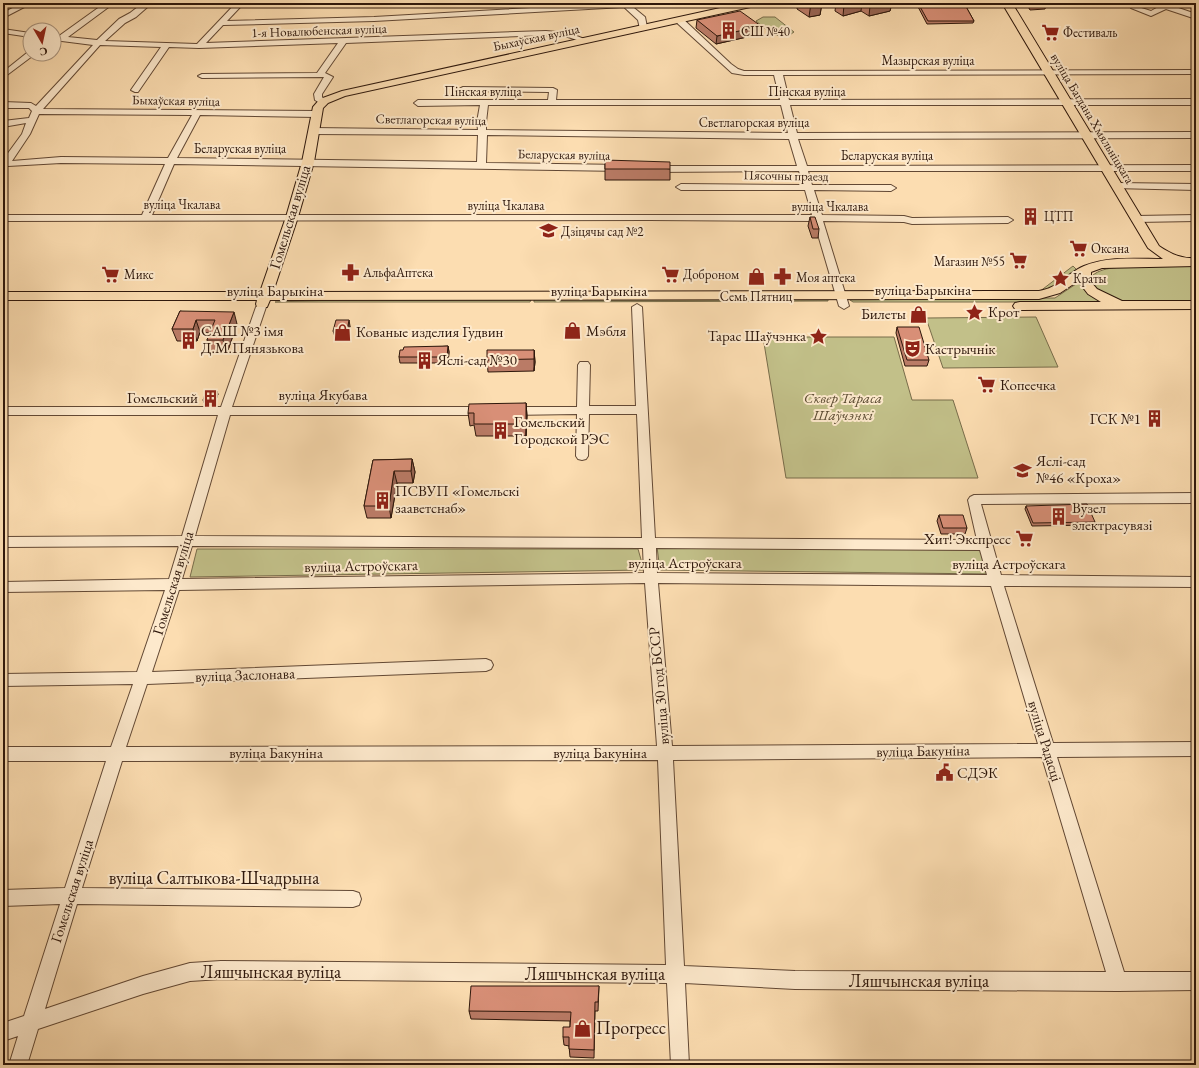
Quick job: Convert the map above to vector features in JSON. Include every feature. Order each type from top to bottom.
[{"type":"main road","name":"Быхаўская вуліца","points":[[324,102],[342,94],[755,3]]},
{"type":"main road","name":"вуліца Багдана Хмяльніцкага","points":[[1007,3],[1154,248]]},
{"type":"main road","name":"Гомельская вуліца","points":[[263,302],[292,217],[308,162],[318,107],[324,102]]},
{"type":"main road","points":[[1143,262],[1153,256],[1154,248],[1166,256],[1191,262]]},
{"type":"main road","name":"вуліца Барыкіна","points":[[3,296],[263,302],[637,307],[1047,295],[1058,290],[1092,266],[1109,263],[1191,262]]},
{"type":"main road","points":[[1086,270],[1084,275],[1085,280],[1092,291],[1122,305]]},
{"type":"main road","name":"вуліца Барыкіна","points":[[3,307],[263,302],[842,301],[1196,305]]},
{"type":"main road","points":[[1164,305],[1185,310],[1196,315]]},
{"type":"street","points":[[3,16],[28,3]]},
{"type":"street","points":[[62,35],[110,3]]},
{"type":"street","points":[[4,165],[26,134],[36,111],[68,75],[100,43],[102,39],[122,21],[133,15],[148,3]]},
{"type":"street","points":[[199,46],[240,3]]},
{"type":"street","points":[[1157,3],[1196,17]]},
{"type":"street","points":[[223,22],[372,30],[625,4],[642,19],[642,27]]},
{"type":"street","points":[[1134,8],[1151,14],[1166,6]]},
{"type":"street","name":"Мазырская вуліца","points":[[679,20],[735,71],[744,73],[1196,72]]},
{"type":"street","name":"1-я Новалюбенская вуліца","points":[[62,38],[100,43],[199,46],[343,41],[372,30],[546,33],[569,35],[583,40]]},
{"type":"street","points":[[3,31],[22,34]]},
{"type":"street","points":[[320,74],[343,41]]},
{"type":"street","points":[[135,90],[166,46]]},
{"type":"street","points":[[3,76],[22,61]]},
{"type":"street","points":[[778,73],[785,104],[842,301]]},
{"type":"street","points":[[202,76],[320,74],[329,77],[318,94],[318,98],[324,102]]},
{"type":"street","points":[[463,89],[553,90],[552,104]]},
{"type":"street","name":"Пінская вуліца","points":[[418,103],[785,104],[1196,102]]},
{"type":"street","points":[[481,165],[484,104]]},
{"type":"street","name":"Быхаўская вуліца","points":[[3,105],[31,106],[36,111],[316,114]]},
{"type":"street","points":[[146,217],[171,161],[197,113]]},
{"type":"street","points":[[3,124],[32,120]]},
{"type":"street","name":"Светлагорская вуліца","points":[[313,131],[794,136],[1196,135]]},
{"type":"street","name":"Беларуская вуліца","points":[[4,165],[61,160],[308,162],[639,168],[1196,168]]},
{"type":"street","points":[[1117,186],[1196,186]]},
{"type":"street","name":"Пясочны праезд","points":[[681,187],[810,189],[891,188]]},
{"type":"street","name":"вуліца Чкалава","points":[[3,218],[648,217],[904,219],[912,221],[1008,220]]},
{"type":"street","points":[[1136,218],[1196,218]]},
{"type":"street","name":"Гомельская вуліца","points":[[18,1065],[116,754],[174,585],[225,411],[263,302]]},
{"type":"street","name":"вуліца 30 год БССР","points":[[637,307],[651,578],[665,753],[680,1065]]},
{"type":"street","points":[[582,456],[584,365]]},
{"type":"street","name":"вуліца Якубава","points":[[3,411],[642,410]]},
{"type":"street","name":"вуліца Радасці","points":[[1118,982],[996,580],[974,500],[1196,498]]},
{"type":"street","name":"вуліца Астроўскага","points":[[3,542],[187,541],[986,545]]},
{"type":"street","name":"вуліца Астроўскага","points":[[3,587],[651,578],[1196,582]]},
{"type":"street","name":"вуліца Заслонава","points":[[3,680],[142,678],[486,665]]},
{"type":"street","name":"вуліца Бакуніна","points":[[3,754],[665,753],[1196,749]]},
{"type":"street","name":"вуліца Салтыкова-Шчадрына","points":[[3,898],[71,896],[353,899]]},
{"type":"street","name":"Ляшчынская вуліца","points":[[3,1032],[143,985],[190,972],[229,970],[676,974],[795,980],[1196,981]]},
{"type":"green space","points":[[763,17],[775,17],[794,32],[784,36],[774,34],[756,21]]},
{"type":"green space","points":[[1073,266],[1077,270],[1056,287],[1039,292]]},
{"type":"green space","points":[[1140,266],[1196,266],[1196,302],[1123,302],[1112,299],[1103,294],[1095,287],[1090,278],[1106,269]]},
{"type":"green space","points":[[1079,282],[1088,293],[1104,302],[853,302],[850,300],[1055,298]]},
{"type":"green space","points":[[337,300],[531,300],[530,302],[275,302]]},
{"type":"green space","points":[[534,300],[828,300],[828,301],[534,302]]},
{"type":"green space","points":[[1036,317],[1058,367],[943,368],[926,318]]},
{"type":"green space","name":"Сквер Тараса Шаўчэнкі","points":[[763,337],[894,337],[912,400],[953,400],[978,478],[786,478]]},
{"type":"green space","points":[[657,547],[981,550],[990,574],[660,570]]},
{"type":"green space","points":[[197,549],[638,549],[644,570],[190,577]]},
{"type":"building","points":[[841,3],[854,3],[844,5]]},
{"type":"building","points":[[866,3],[882,3],[870,6]]},
{"type":"building","points":[[918,3],[964,3],[974,21],[928,21]]},
{"type":"building","points":[[1029,3],[1044,3],[1046,6],[1031,6]]},
{"type":"building","points":[[740,11],[761,26],[717,36],[697,20]]},
{"type":"building","points":[[605,160],[670,162],[670,169],[605,169]]},
{"type":"building","points":[[810,217],[815,217],[819,229],[813,229]]},
{"type":"building","points":[[180,311],[234,312],[223,340],[207,340],[215,320],[196,320],[193,329],[172,329]]},
{"type":"building","points":[[336,320],[349,320],[347,331],[333,331]]},
{"type":"building","name":"Кастрычнік","points":[[897,327],[919,327],[929,360],[907,360]]},
{"type":"building","points":[[448,346],[447,357],[399,357],[400,350],[403,350],[404,347]]},
{"type":"building","points":[[487,350],[534,350],[534,359],[487,360]]},
{"type":"building","points":[[206,391],[217,391],[214,400],[203,400]]},
{"type":"building","points":[[526,403],[526,424],[474,424],[474,413],[468,413],[469,404]]},
{"type":"building","points":[[412,459],[411,471],[394,471],[389,506],[364,506],[373,460]]},
{"type":"building","name":"Вузел электрасувязі","points":[[1087,504],[1095,522],[1033,523],[1026,506]]},
{"type":"building","points":[[939,515],[963,515],[967,528],[943,528]]},
{"type":"building","points":[[471,986],[599,986],[598,1002],[595,1002],[594,1050],[569,1049],[569,1037],[563,1037],[563,1027],[570,1027],[571,1012],[469,1011]]},
{"type":"place","name":"СШ №40","points":[[728,31]]},
{"type":"place","name":"Фестиваль","points":[[1050,32]]},
{"type":"place","name":"ЦТП","points":[[1031,216]]},
{"type":"place","name":"Дзіцячы сад №2","points":[[548,231]]},
{"type":"place","name":"Оксана","points":[[1078,248]]},
{"type":"place","name":"Магазин №55","points":[[1018,261]]},
{"type":"place","name":"АльфаАптека","points":[[350,272]]},
{"type":"place","name":"Микс","points":[[111,274]]},
{"type":"place","name":"Доброном","points":[[670,274]]},
{"type":"place","name":"Семь Пятниц","points":[[756,277]]},
{"type":"place","name":"Моя аптека","points":[[783,277]]},
{"type":"place","name":"Краты","points":[[1060,278]]},
{"type":"place","name":"Крот","points":[[975,312]]},
{"type":"place","name":"Билеты","points":[[919,314]]},
{"type":"place","name":"Мэбля","points":[[573,331]]},
{"type":"place","name":"Кованые изделия Гудвин","points":[[343,332]]},
{"type":"place","name":"Тарас Шаўчэнка","points":[[819,336]]},
{"type":"place","name":"САШ №3 імя Д.М.Пянязькова","points":[[188,340]]},
{"type":"place","name":"Кастрычнік","points":[[912,349]]},
{"type":"place","name":"Яслі-сад №30","points":[[424,360]]},
{"type":"place","name":"Копеечка","points":[[987,385]]},
{"type":"place","name":"Гомельский","points":[[211,398]]},
{"type":"place","name":"ГСК №1","points":[[1154,419]]},
{"type":"place","name":"Гомельский Городской РЭС","points":[[501,431]]},
{"type":"place","name":"Яслі-сад №46 «Кроха»","points":[[1023,470]]},
{"type":"place","name":"ПСВУП «Гомельскі зааветснаб»","points":[[382,500]]},
{"type":"place","name":"Вузел электрасувязі","points":[[1059,517]]},
{"type":"place","name":"Хит! Экспресс","points":[[1024,539]]},
{"type":"place","name":"СДЭК","points":[[944,773]]},
{"type":"place","name":"Прогресс","points":[[583,1028]]}]
